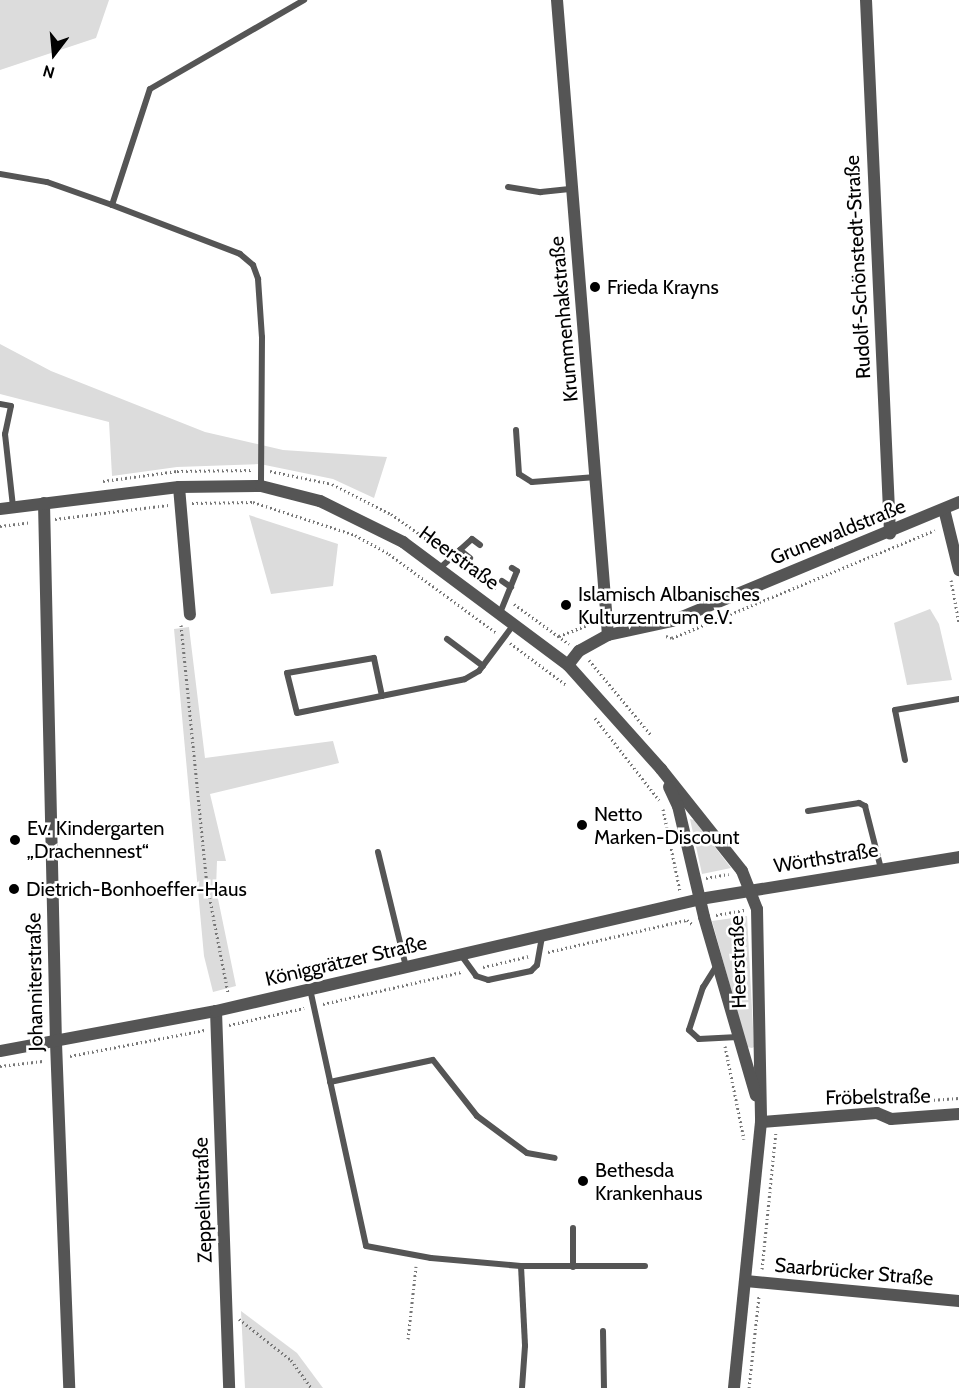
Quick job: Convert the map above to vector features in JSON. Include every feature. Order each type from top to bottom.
[{"type":"street","name":"Krummenhakstraße","points":[[557,0],[608,635]]},
{"type":"street","name":"Rudolf-Schönstedt-Straße","points":[[866,0],[890,532]]},
{"type":"street","name":"Heerstraße","points":[[0,509],[179,487],[261,486],[320,501],[368,522],[440,568],[515,623],[568,665],[661,769],[742,871],[752,890],[758,924],[761,1117],[734,1388]]},
{"type":"street","points":[[179,487],[190,615]]},
{"type":"street","name":"Grunewaldstraße","points":[[568,665],[579,651],[608,635],[672,621],[959,502]]},
{"type":"street","name":"Johanniterstraße","points":[[44,503],[56,1043],[69,1388]]},
{"type":"street","points":[[944,509],[959,570]]},
{"type":"street","name":"Heerstraße","points":[[661,769],[678,806],[704,917],[761,1117]]},
{"type":"street","name":"Wörthstraße","points":[[700,899],[959,857]]},
{"type":"street","name":"Königgrätzer Straße","points":[[0,1051],[56,1043],[216,1011],[700,899]]},
{"type":"street","name":"Zeppelinstraße","points":[[216,1011],[229,1388]]},
{"type":"street","name":"Fröbelstraße","points":[[761,1117],[877,1113],[891,1119],[959,1114]]},
{"type":"street","name":"Saarbrücker Straße","points":[[746,1281],[959,1301]]},
{"type":"lane","points":[[112,205],[150,88],[304,0]]},
{"type":"lane","points":[[0,174],[47,182],[112,205],[240,254],[253,265],[258,279],[262,337],[261,486]]},
{"type":"lane","points":[[508,187],[541,192],[573,189]]},
{"type":"lane","points":[[0,404],[10,406],[5,434],[13,507]]},
{"type":"lane","points":[[516,430],[519,474],[531,482],[597,477]]},
{"type":"lane","points":[[440,568],[472,539],[480,544]]},
{"type":"lane","points":[[460,550],[470,558]]},
{"type":"lane","points":[[500,613],[517,571],[512,568]]},
{"type":"lane","points":[[502,581],[511,587]]},
{"type":"lane","points":[[382,696],[374,658],[287,673],[297,713],[382,696],[465,679],[483,666],[515,623]]},
{"type":"lane","points":[[447,639],[483,666]]},
{"type":"lane","points":[[905,760],[895,710],[959,699]]},
{"type":"lane","points":[[808,811],[859,803],[865,806],[881,869]]},
{"type":"lane","points":[[378,852],[406,967]]},
{"type":"lane","points":[[460,954],[476,976],[488,980],[531,971],[542,936]]},
{"type":"lane","points":[[717,964],[703,987],[689,1030],[699,1039],[738,1037]]},
{"type":"lane","points":[[310,989],[366,1246],[418,1255],[521,1266],[645,1266]]},
{"type":"lane","points":[[330,1082],[433,1060],[477,1116],[527,1153],[555,1158]]},
{"type":"lane","points":[[573,1228],[573,1267]]},
{"type":"lane","points":[[521,1266],[525,1346],[522,1388]]},
{"type":"lane","points":[[603,1331],[604,1388]]},
{"type":"path","points":[[100,482],[177,471],[261,469],[332,484],[391,514],[453,556],[579,651],[602,674],[654,739]]},
{"type":"path","points":[[0,526],[180,503],[253,502],[355,535],[389,555],[573,691]]},
{"type":"path","points":[[190,615],[181,626],[207,884],[228,993]]},
{"type":"path","points":[[559,636],[587,625],[593,616],[608,617]]},
{"type":"path","points":[[588,708],[662,805],[680,891],[669,893]]},
{"type":"path","points":[[702,879],[736,872]]},
{"type":"path","points":[[704,917],[751,909]]},
{"type":"path","points":[[0,1066],[57,1058],[217,1028],[687,920],[695,928]]},
{"type":"path","points":[[216,996],[240,990]]},
{"type":"path","points":[[723,1038],[745,1128],[744,1151]]},
{"type":"path","points":[[408,1339],[418,1255]]},
{"type":"path","points":[[236,1317],[291,1360],[311,1388]]},
{"type":"shaded area","points":[[0,0],[109,0],[96,38],[0,70]]},
{"type":"shaded area","points":[[0,344],[51,371],[205,432],[283,450],[387,457],[374,498],[333,479],[260,464],[177,467],[112,476],[109,422],[0,394]]},
{"type":"shaded area","points":[[249,515],[338,544],[333,586],[271,594]]},
{"type":"shaded area","points":[[930,609],[939,624],[952,680],[907,685],[894,623]]},
{"type":"shaded area","points":[[189,627],[205,758],[333,741],[339,763],[210,794],[226,861],[217,861],[216,889],[236,986],[213,992],[204,956],[174,629]]},
{"type":"shaded area","points":[[690,819],[694,820],[731,868],[702,874]]},
{"type":"shaded area","points":[[747,916],[754,1047],[752,1048],[747,1047],[712,921]]},
{"type":"shaded area","points":[[241,1311],[297,1353],[323,1388],[245,1388]]},
{"type":"place","name":"Frieda Krayns","points":[[595,287]]},
{"type":"place","name":"Islamisch Albanisches Kulturzentrum e.V.","points":[[566,605]]},
{"type":"place","name":"Netto Marken-Discount","points":[[582,825]]},
{"type":"place","name":"Ev. Kindergarten „Drachennest“","points":[[15,840]]},
{"type":"place","name":"Dietrich-Bonhoeffer-Haus","points":[[14,889]]},
{"type":"place","name":"Bethesda Krankenhaus","points":[[583,1181]]}]
